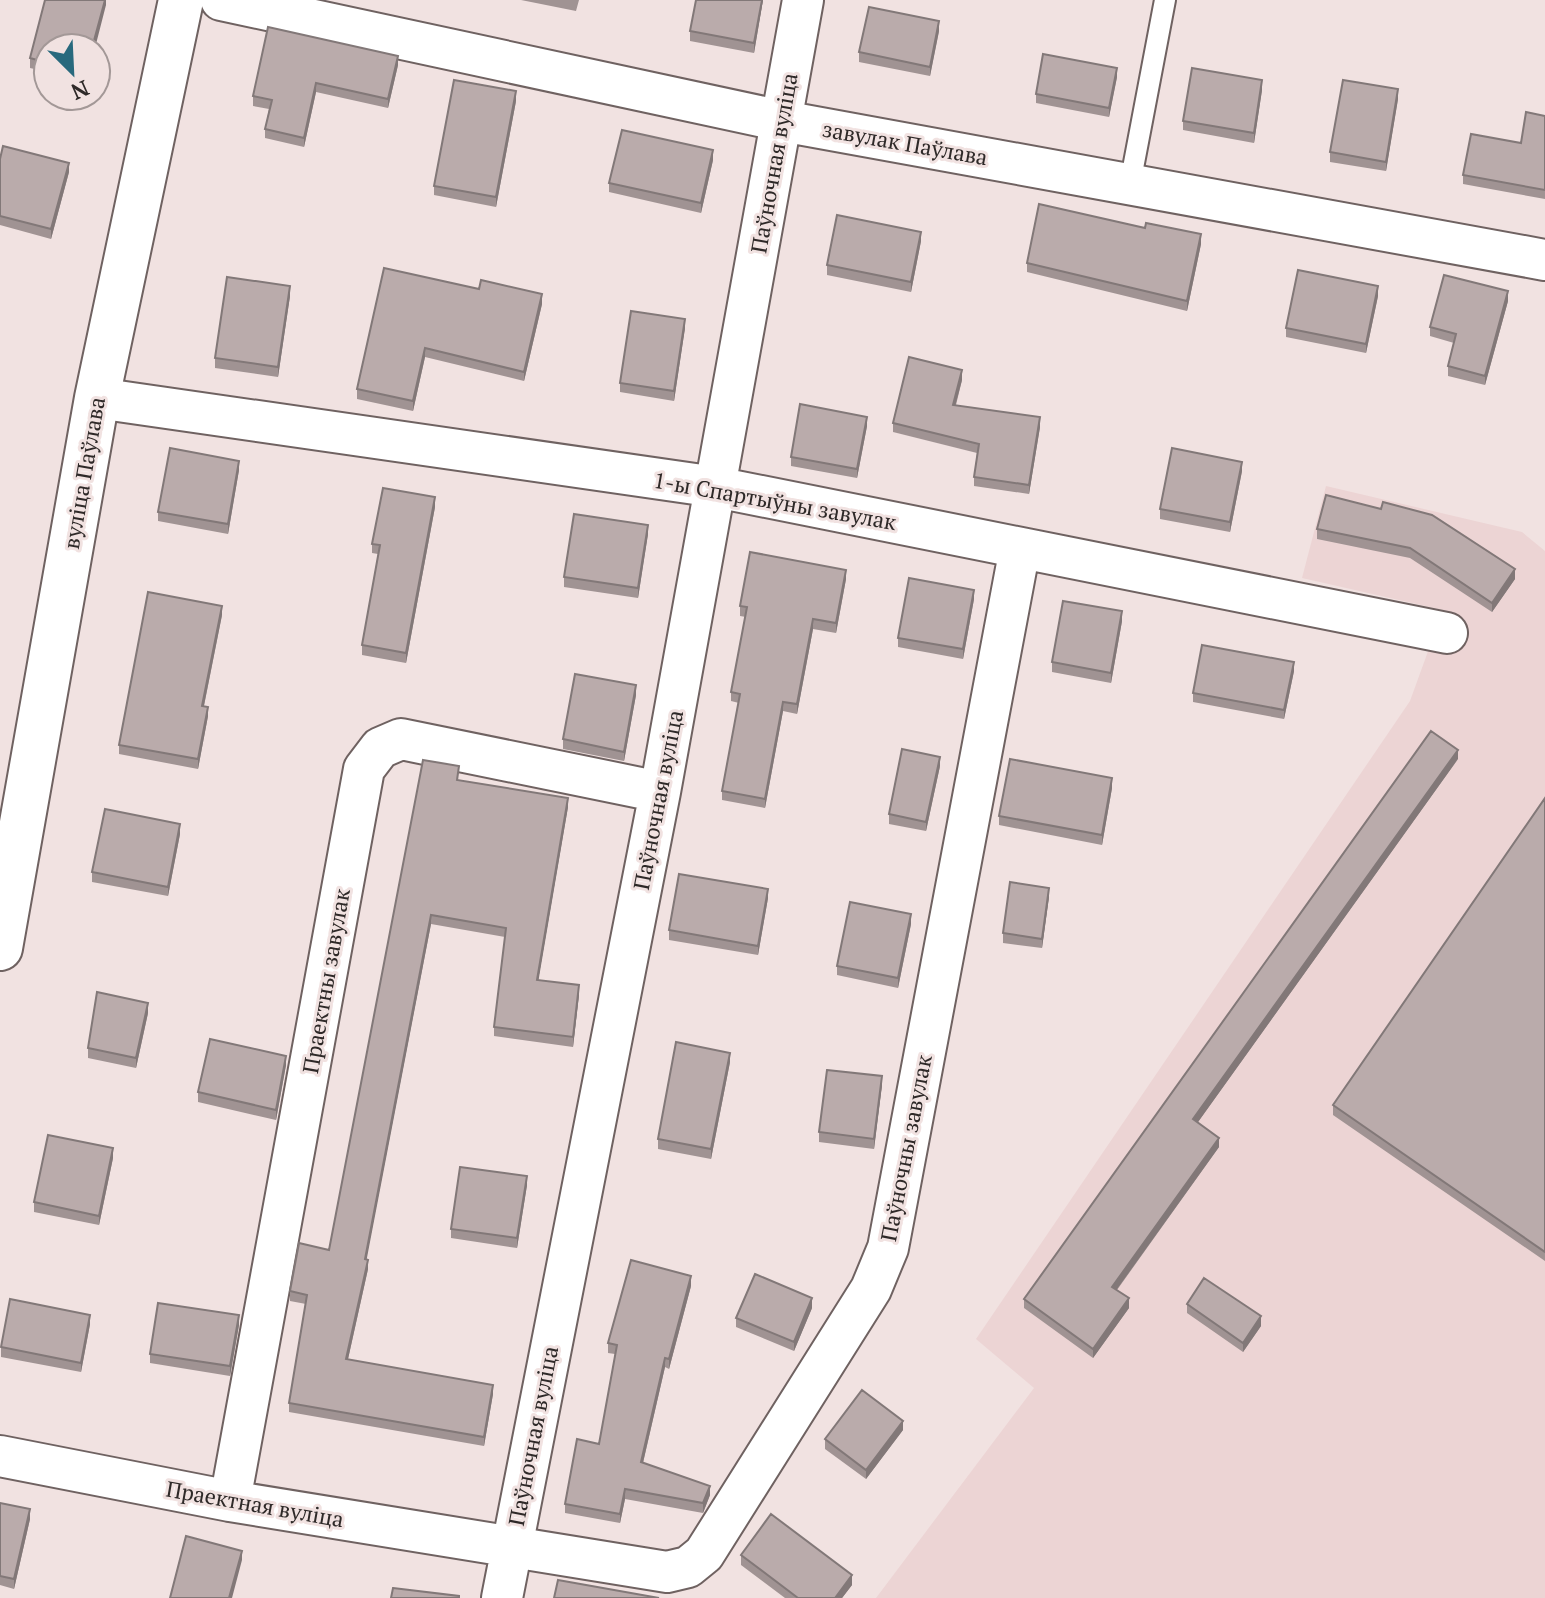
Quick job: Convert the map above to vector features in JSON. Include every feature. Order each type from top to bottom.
[{"type":"street","name":"вуліца Паўлава","points":[[0,948],[97,398],[181,0]]},
{"type":"street","name":"завулак Паўлава","points":[[221,0],[782,121],[1545,260]]},
{"type":"street","name":"Паўночная вуліца","points":[[502,1598],[660,792],[803,0]]},
{"type":"street","name":"1-ы Спартыўны завулак","points":[[97,398],[716,487],[1447,633]]},
{"type":"street","name":"Паўночны завулак","points":[[511,1548],[667,1572],[688,1567],[704,1554],[871,1289],[888,1248],[1020,548]]},
{"type":"street","name":"Праектны завулак","points":[[230,1501],[364,769],[380,748],[401,739],[660,792]]},
{"type":"street","name":"Праектная вуліца","points":[[0,1456],[230,1501],[511,1548]]},
{"type":"lane","points":[[1130,184],[1165,0]]},
{"type":"shaded area","points":[[1326,486],[1522,532],[1545,551],[1545,1598],[876,1598],[1034,1388],[976,1339],[1410,701],[1443,610],[1302,578]]},
{"type":"building","points":[[45,0],[105,0],[96,32],[37,32]]},
{"type":"building","points":[[696,0],[762,0],[754,43],[690,31]]},
{"type":"building","points":[[869,7],[939,21],[930,67],[859,52]]},
{"type":"building","points":[[268,27],[398,56],[388,99],[316,83],[304,138],[265,129],[272,100],[253,96]]},
{"type":"building","points":[[1043,54],[1117,68],[1109,108],[1036,94]]},
{"type":"building","points":[[1192,68],[1262,80],[1254,133],[1183,121]]},
{"type":"building","points":[[454,80],[516,91],[496,197],[434,186]]},
{"type":"building","points":[[1343,80],[1398,89],[1386,162],[1330,152]]},
{"type":"building","points":[[1526,112],[1545,116],[1545,190],[1463,175],[1471,134],[1521,143]]},
{"type":"building","points":[[622,130],[713,150],[701,203],[609,183]]},
{"type":"building","points":[[3,146],[69,163],[51,229],[0,216],[0,159]]},
{"type":"building","points":[[1039,204],[1145,228],[1146,223],[1201,234],[1187,301],[1027,263]]},
{"type":"building","points":[[837,215],[921,232],[911,282],[827,265]]},
{"type":"building","points":[[384,268],[479,289],[481,280],[542,294],[524,372],[425,348],[413,401],[357,389]]},
{"type":"building","points":[[1298,270],[1378,286],[1366,344],[1286,328]]},
{"type":"building","points":[[1444,275],[1508,291],[1485,376],[1448,366],[1456,334],[1430,327]]},
{"type":"building","points":[[227,277],[290,286],[278,367],[215,358]]},
{"type":"building","points":[[631,311],[685,319],[674,391],[620,383]]},
{"type":"building","points":[[909,357],[962,370],[953,405],[1040,417],[1029,485],[974,477],[979,444],[893,423]]},
{"type":"building","points":[[800,404],[867,417],[857,469],[791,457]]},
{"type":"building","points":[[170,448],[239,461],[228,524],[158,512]]},
{"type":"building","points":[[1172,448],[1242,462],[1230,522],[1160,509]]},
{"type":"building","points":[[383,488],[435,497],[406,653],[362,645],[380,545],[372,544]]},
{"type":"building","points":[[1326,495],[1381,509],[1383,502],[1432,515],[1515,569],[1492,603],[1410,548],[1317,529]]},
{"type":"building","points":[[574,514],[648,525],[638,588],[564,577]]},
{"type":"building","points":[[750,552],[846,570],[836,623],[813,619],[797,704],[783,702],[765,799],[722,791],[740,694],[731,692],[747,607],[740,606]]},
{"type":"building","points":[[909,578],[974,590],[963,649],[898,638]]},
{"type":"building","points":[[148,592],[222,606],[202,706],[208,707],[198,759],[119,745]]},
{"type":"building","points":[[1063,601],[1122,611],[1111,673],[1052,662]]},
{"type":"building","points":[[1202,645],[1294,662],[1284,710],[1193,693]]},
{"type":"building","points":[[575,674],[636,685],[624,752],[563,739]]},
{"type":"building","points":[[1431,731],[1458,750],[1193,1119],[1219,1138],[1112,1287],[1129,1298],[1093,1349],[1024,1299]]},
{"type":"building","points":[[902,749],[940,757],[926,822],[889,814]]},
{"type":"building","points":[[1010,759],[1112,778],[1102,835],[999,816]]},
{"type":"building","points":[[423,760],[459,766],[457,780],[568,798],[537,980],[579,985],[573,1037],[494,1027],[506,928],[431,915],[365,1259],[368,1260],[346,1359],[493,1385],[484,1437],[289,1403],[307,1295],[290,1291],[299,1243],[329,1250]]},
{"type":"building","points":[[1545,798],[1545,1252],[1333,1105]]},
{"type":"building","points":[[105,809],[180,824],[168,887],[92,872]]},
{"type":"building","points":[[679,874],[768,889],[758,946],[669,930]]},
{"type":"building","points":[[1010,882],[1049,888],[1042,939],[1003,933]]},
{"type":"building","points":[[850,902],[911,914],[898,978],[837,966]]},
{"type":"building","points":[[97,992],[148,1003],[136,1058],[88,1048]]},
{"type":"building","points":[[210,1039],[286,1056],[276,1110],[198,1092]]},
{"type":"building","points":[[676,1042],[730,1053],[711,1149],[658,1139]]},
{"type":"building","points":[[827,1070],[882,1076],[874,1139],[819,1132]]},
{"type":"building","points":[[48,1135],[113,1148],[99,1216],[34,1202]]},
{"type":"building","points":[[460,1167],[527,1176],[517,1238],[451,1229]]},
{"type":"building","points":[[631,1260],[691,1276],[669,1359],[665,1358],[641,1462],[710,1486],[703,1503],[625,1489],[620,1514],[565,1504],[577,1439],[599,1444],[617,1345],[608,1343]]},
{"type":"building","points":[[755,1274],[812,1298],[794,1342],[736,1318]]},
{"type":"building","points":[[1204,1278],[1261,1316],[1243,1343],[1187,1304]]},
{"type":"building","points":[[10,1299],[90,1315],[81,1363],[1,1347]]},
{"type":"building","points":[[158,1303],[239,1315],[230,1366],[150,1354]]},
{"type":"building","points":[[862,1390],[903,1421],[866,1470],[825,1439]]},
{"type":"building","points":[[0,1503],[30,1509],[14,1579],[0,1576]]},
{"type":"building","points":[[771,1514],[852,1575],[835,1598],[798,1598],[741,1555]]},
{"type":"building","points":[[186,1536],[242,1551],[229,1598],[170,1598]]},
{"type":"building","points":[[558,1580],[659,1598],[554,1598]]},
{"type":"building","points":[[393,1588],[459,1596],[459,1598],[391,1598]]}]
